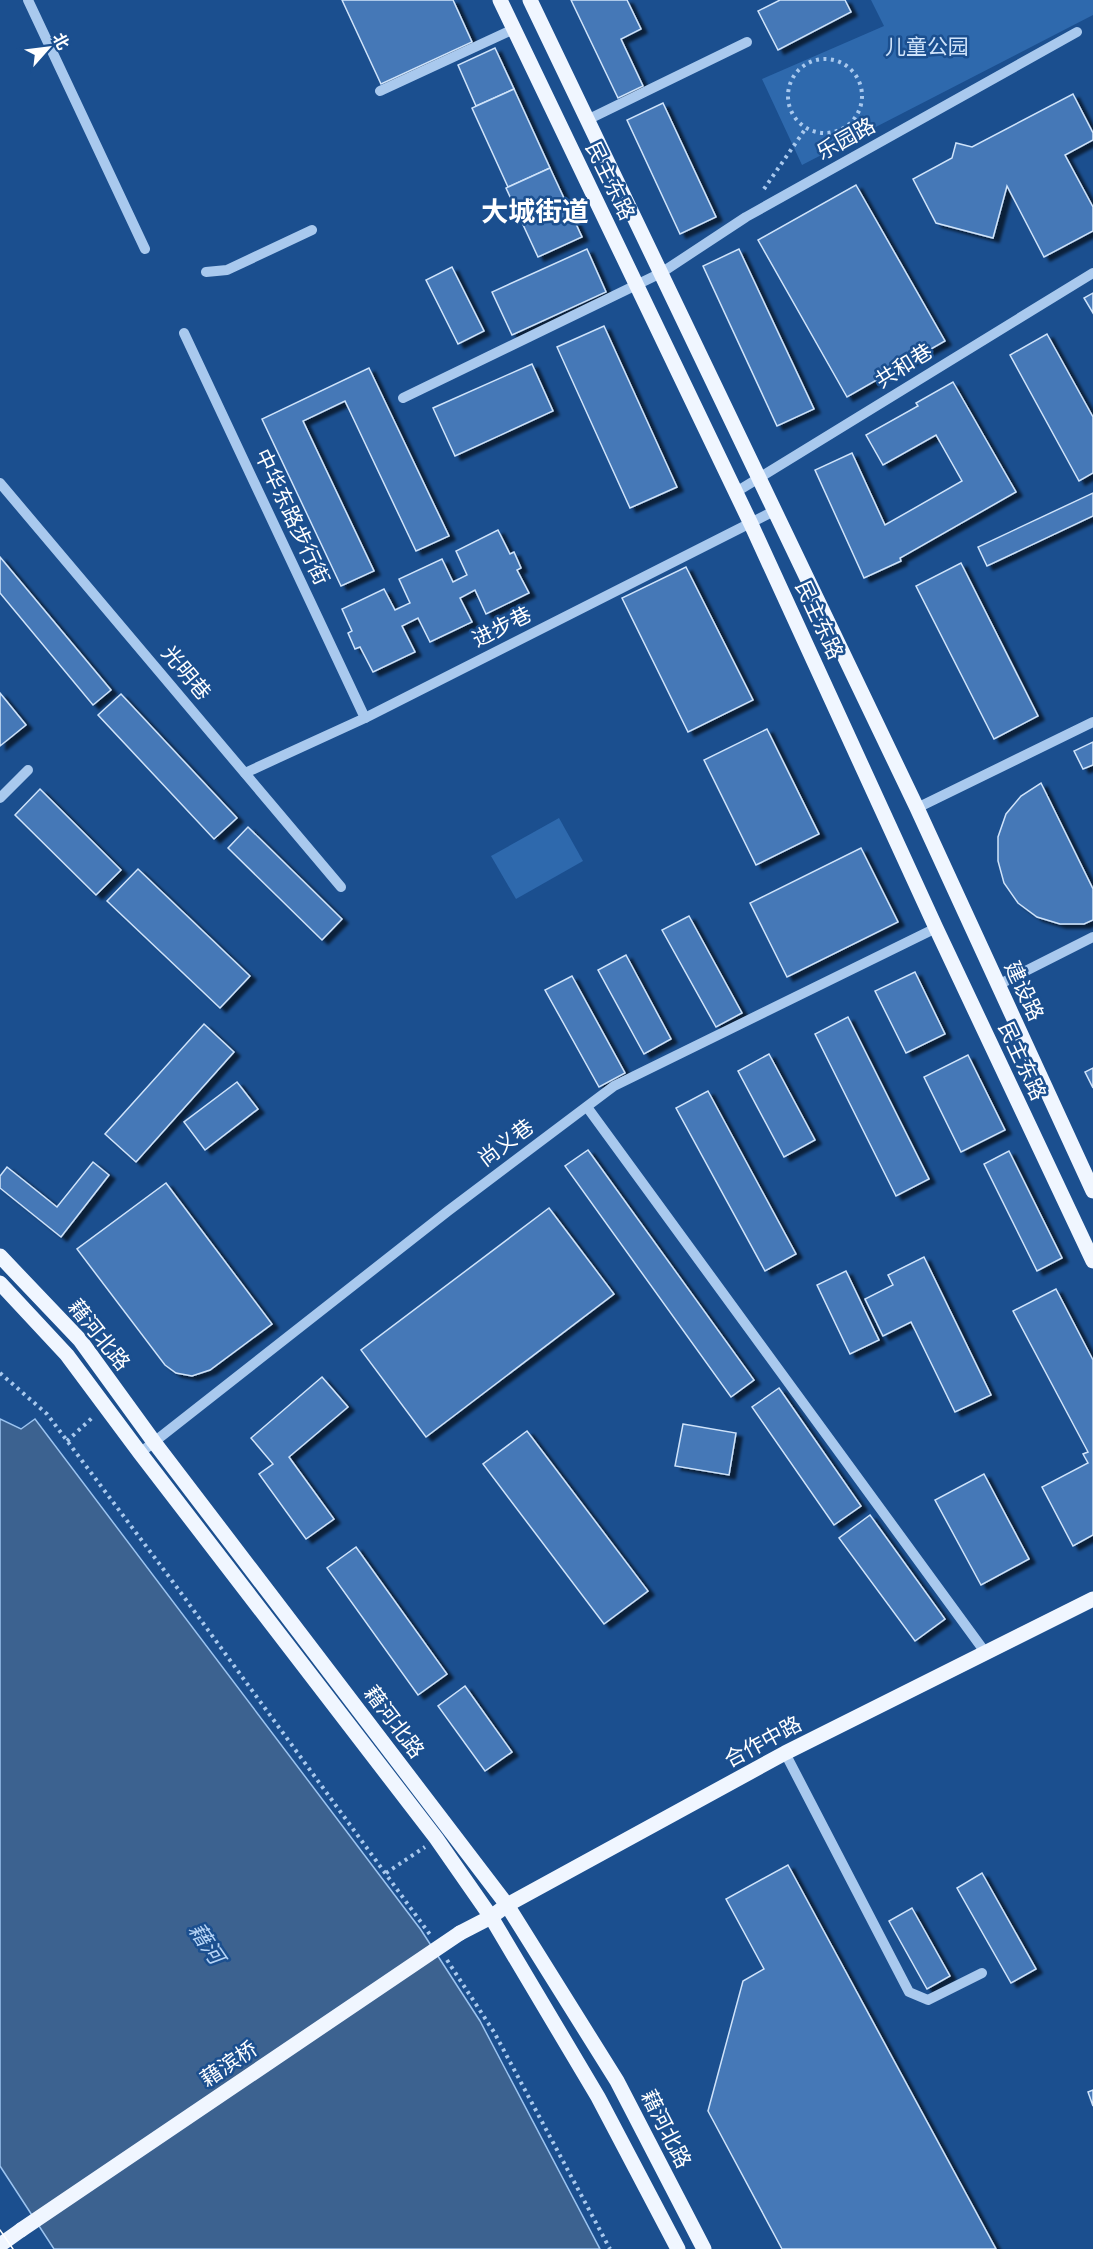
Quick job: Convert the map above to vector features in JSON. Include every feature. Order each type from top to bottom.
[{"type":"main road","name":"民主东路","points":[[501,0],[736,492],[936,928],[1093,1261]]},
{"type":"main road","name":"民主东路","points":[[530,0],[917,808]]},
{"type":"main road","name":"建设路","points":[[917,808],[1093,1191]]},
{"type":"main road","name":"藉河北路","points":[[0,1256],[80,1340],[154,1442],[507,1905],[617,2081],[704,2249]]},
{"type":"main road","name":"藉河北路","points":[[0,1282],[67,1355],[436,1838],[491,1917],[598,2097],[678,2249]]},
{"type":"main road","name":"合作中路","points":[[460,1934],[491,1917],[507,1905],[785,1753],[1093,1599]]},
{"type":"main road","name":"藉滨桥","points":[[0,2245],[460,1934]]},
{"type":"street","points":[[28,0],[145,249]]},
{"type":"street","points":[[380,91],[514,29]]},
{"type":"street","name":"乐园路","points":[[403,399],[661,273],[746,217],[1077,32]]},
{"type":"street","points":[[587,120],[747,42]]},
{"type":"street","points":[[206,272],[227,270],[312,230]]},
{"type":"street","name":"共和巷","points":[[736,492],[1093,273]]},
{"type":"street","name":"中华东路步行街","points":[[184,333],[364,718]]},
{"type":"street","name":"光明巷","points":[[0,483],[341,887]]},
{"type":"street","name":"进步巷","points":[[245,773],[364,718],[774,511]]},
{"type":"street","points":[[917,808],[1093,722]]},
{"type":"street","points":[[0,798],[28,770]]},
{"type":"street","name":"尚义巷","points":[[140,1453],[448,1211],[614,1086],[936,928]]},
{"type":"street","points":[[998,985],[1093,937]]},
{"type":"street","points":[[587,1107],[985,1652]]},
{"type":"street","points":[[785,1753],[909,1992],[928,2000],[982,1973]]},
{"type":"path","points":[[830,58],[844,63],[855,73],[861,86],[862,101],[858,115],[848,125],[835,132],[820,133],[806,128],[795,119],[789,106],[788,91],[792,77],[802,66],[815,59],[830,58]]},
{"type":"path","points":[[746,217],[806,128]]},
{"type":"path","points":[[0,1373],[47,1414],[173,1582],[434,1940]]},
{"type":"path","points":[[67,1441],[105,1407]]},
{"type":"path","points":[[386,1873],[436,1838]]},
{"type":"path","points":[[446,1959],[495,2032],[610,2249]]},
{"type":"green space","name":"儿童公园","points":[[871,0],[1093,0],[1093,15],[802,165],[762,79],[884,26]]},
{"type":"green space","points":[[559,818],[583,861],[516,899],[491,856]]},
{"type":"water","name":"藉河","points":[[0,1419],[21,1429],[35,1419],[421,1930],[480,2021],[600,2249],[54,2249],[0,2166]]},
{"type":"building","points":[[342,0],[453,0],[472,42],[381,84]]},
{"type":"building","points":[[571,0],[627,0],[641,29],[621,39],[643,86],[618,98]]},
{"type":"building","points":[[780,0],[845,0],[851,12],[778,50],[758,11]]},
{"type":"building","points":[[495,48],[514,89],[476,106],[458,65]]},
{"type":"building","points":[[514,89],[550,168],[508,187],[472,108]]},
{"type":"building","points":[[1073,94],[1093,133],[1093,140],[1065,155],[1093,207],[1093,231],[1044,257],[1007,186],[993,238],[936,223],[913,179],[952,158],[956,143],[972,147]]},
{"type":"building","points":[[663,103],[716,217],[680,234],[627,120]]},
{"type":"building","points":[[550,168],[582,237],[538,257],[506,188]]},
{"type":"building","points":[[856,185],[945,341],[847,397],[758,240]]},
{"type":"building","points":[[587,249],[606,292],[512,335],[492,292]]},
{"type":"building","points":[[739,249],[814,409],[777,426],[703,266]]},
{"type":"building","points":[[452,267],[484,331],[458,344],[426,280]]},
{"type":"building","points":[[1093,293],[1093,313],[1084,298]]},
{"type":"building","points":[[604,326],[677,487],[630,508],[557,347]]},
{"type":"building","points":[[1047,334],[1093,417],[1093,473],[1079,481],[1010,355]]},
{"type":"building","points":[[532,364],[553,411],[455,456],[433,408]]},
{"type":"building","points":[[369,368],[449,536],[416,551],[345,401],[303,421],[374,571],[341,586],[262,419]]},
{"type":"building","points":[[953,382],[1016,492],[900,558],[901,561],[864,578],[815,470],[852,453],[885,525],[962,481],[936,435],[883,465],[866,435],[918,406],[916,403]]},
{"type":"building","points":[[1093,493],[1093,516],[987,566],[978,547]]},
{"type":"building","points":[[498,530],[510,554],[514,552],[521,568],[517,570],[529,593],[486,614],[475,590],[460,598],[472,622],[430,642],[418,618],[402,626],[415,652],[373,672],[360,647],[355,649],[348,633],[352,631],[342,609],[384,589],[395,610],[410,603],[399,579],[442,559],[453,582],[467,575],[456,551]]},
{"type":"building","points":[[0,557],[111,690],[93,705],[0,593]]},
{"type":"building","points":[[961,563],[1038,716],[994,739],[916,586]]},
{"type":"building","points":[[686,567],[753,700],[688,732],[622,598]]},
{"type":"building","points":[[0,693],[26,725],[0,746]]},
{"type":"building","points":[[121,694],[237,818],[214,839],[98,715]]},
{"type":"building","points":[[767,729],[819,834],[756,865],[704,760]]},
{"type":"building","points":[[1093,742],[1093,765],[1083,769],[1074,751]]},
{"type":"building","points":[[1041,783],[1093,889],[1093,920],[1084,924],[1060,924],[1037,917],[1018,903],[1004,883],[998,861],[998,837],[1006,814],[1021,796]]},
{"type":"building","points":[[40,789],[121,870],[96,895],[15,815]]},
{"type":"building","points":[[248,827],[342,919],[322,940],[228,848]]},
{"type":"building","points":[[861,848],[898,922],[787,977],[750,903]]},
{"type":"building","points":[[138,869],[250,976],[220,1008],[107,901]]},
{"type":"building","points":[[689,916],[742,1013],[716,1027],[662,930]]},
{"type":"building","points":[[626,955],[671,1039],[644,1054],[598,970]]},
{"type":"building","points":[[915,972],[945,1034],[906,1053],[875,991]]},
{"type":"building","points":[[572,976],[625,1073],[599,1087],[545,990]]},
{"type":"building","points":[[848,1017],[929,1179],[896,1196],[815,1034]]},
{"type":"building","points":[[204,1024],[234,1052],[136,1162],[105,1134]]},
{"type":"building","points":[[769,1054],[815,1140],[784,1157],[738,1071]]},
{"type":"building","points":[[968,1055],[1005,1130],[961,1152],[924,1077]]},
{"type":"building","points":[[1093,1068],[1093,1088],[1085,1072]]},
{"type":"building","points":[[237,1082],[258,1109],[205,1150],[184,1122]]},
{"type":"building","points":[[708,1091],[796,1254],[765,1271],[676,1108]]},
{"type":"building","points":[[588,1150],[754,1380],[731,1397],[565,1166]]},
{"type":"building","points":[[1009,1151],[1062,1258],[1037,1271],[984,1164]]},
{"type":"building","points":[[93,1162],[109,1175],[61,1237],[0,1188],[0,1176],[7,1167],[57,1207]]},
{"type":"building","points":[[166,1183],[272,1324],[210,1370],[192,1376],[176,1373],[165,1365],[77,1249]]},
{"type":"building","points":[[549,1208],[614,1294],[426,1437],[361,1350]]},
{"type":"building","points":[[924,1257],[991,1395],[955,1412],[911,1322],[883,1336],[865,1299],[893,1285],[888,1275]]},
{"type":"building","points":[[846,1271],[879,1340],[850,1354],[817,1285]]},
{"type":"building","points":[[1056,1289],[1093,1360],[1093,1535],[1073,1546],[1042,1487],[1088,1463],[1083,1454],[1088,1452],[1013,1311]]},
{"type":"building","points":[[322,1377],[348,1407],[289,1457],[334,1519],[306,1539],[259,1474],[273,1464],[251,1438]]},
{"type":"building","points":[[779,1388],[861,1506],[834,1525],[752,1407]]},
{"type":"building","points":[[683,1424],[736,1433],[729,1475],[675,1466]]},
{"type":"building","points":[[527,1431],[648,1591],[604,1624],[483,1464]]},
{"type":"building","points":[[984,1474],[1029,1559],[981,1585],[935,1500]]},
{"type":"building","points":[[870,1515],[945,1619],[915,1641],[839,1538]]},
{"type":"building","points":[[356,1547],[447,1674],[418,1695],[327,1568]]},
{"type":"building","points":[[465,1686],[512,1752],[485,1771],[438,1706]]},
{"type":"building","points":[[788,1865],[996,2249],[782,2249],[708,2111],[743,1981],[764,1969],[726,1899]]},
{"type":"building","points":[[982,1873],[1036,1969],[1011,1983],[957,1888]]},
{"type":"building","points":[[912,1908],[950,1976],[927,1989],[889,1921]]},
{"type":"building","points":[[1093,2090],[1093,2106],[1088,2092]]},
{"type":"tram line","points":[[0,2230],[13,2249]]},
{"type":"district","name":"大城街道","points":[[535,211]]}]
